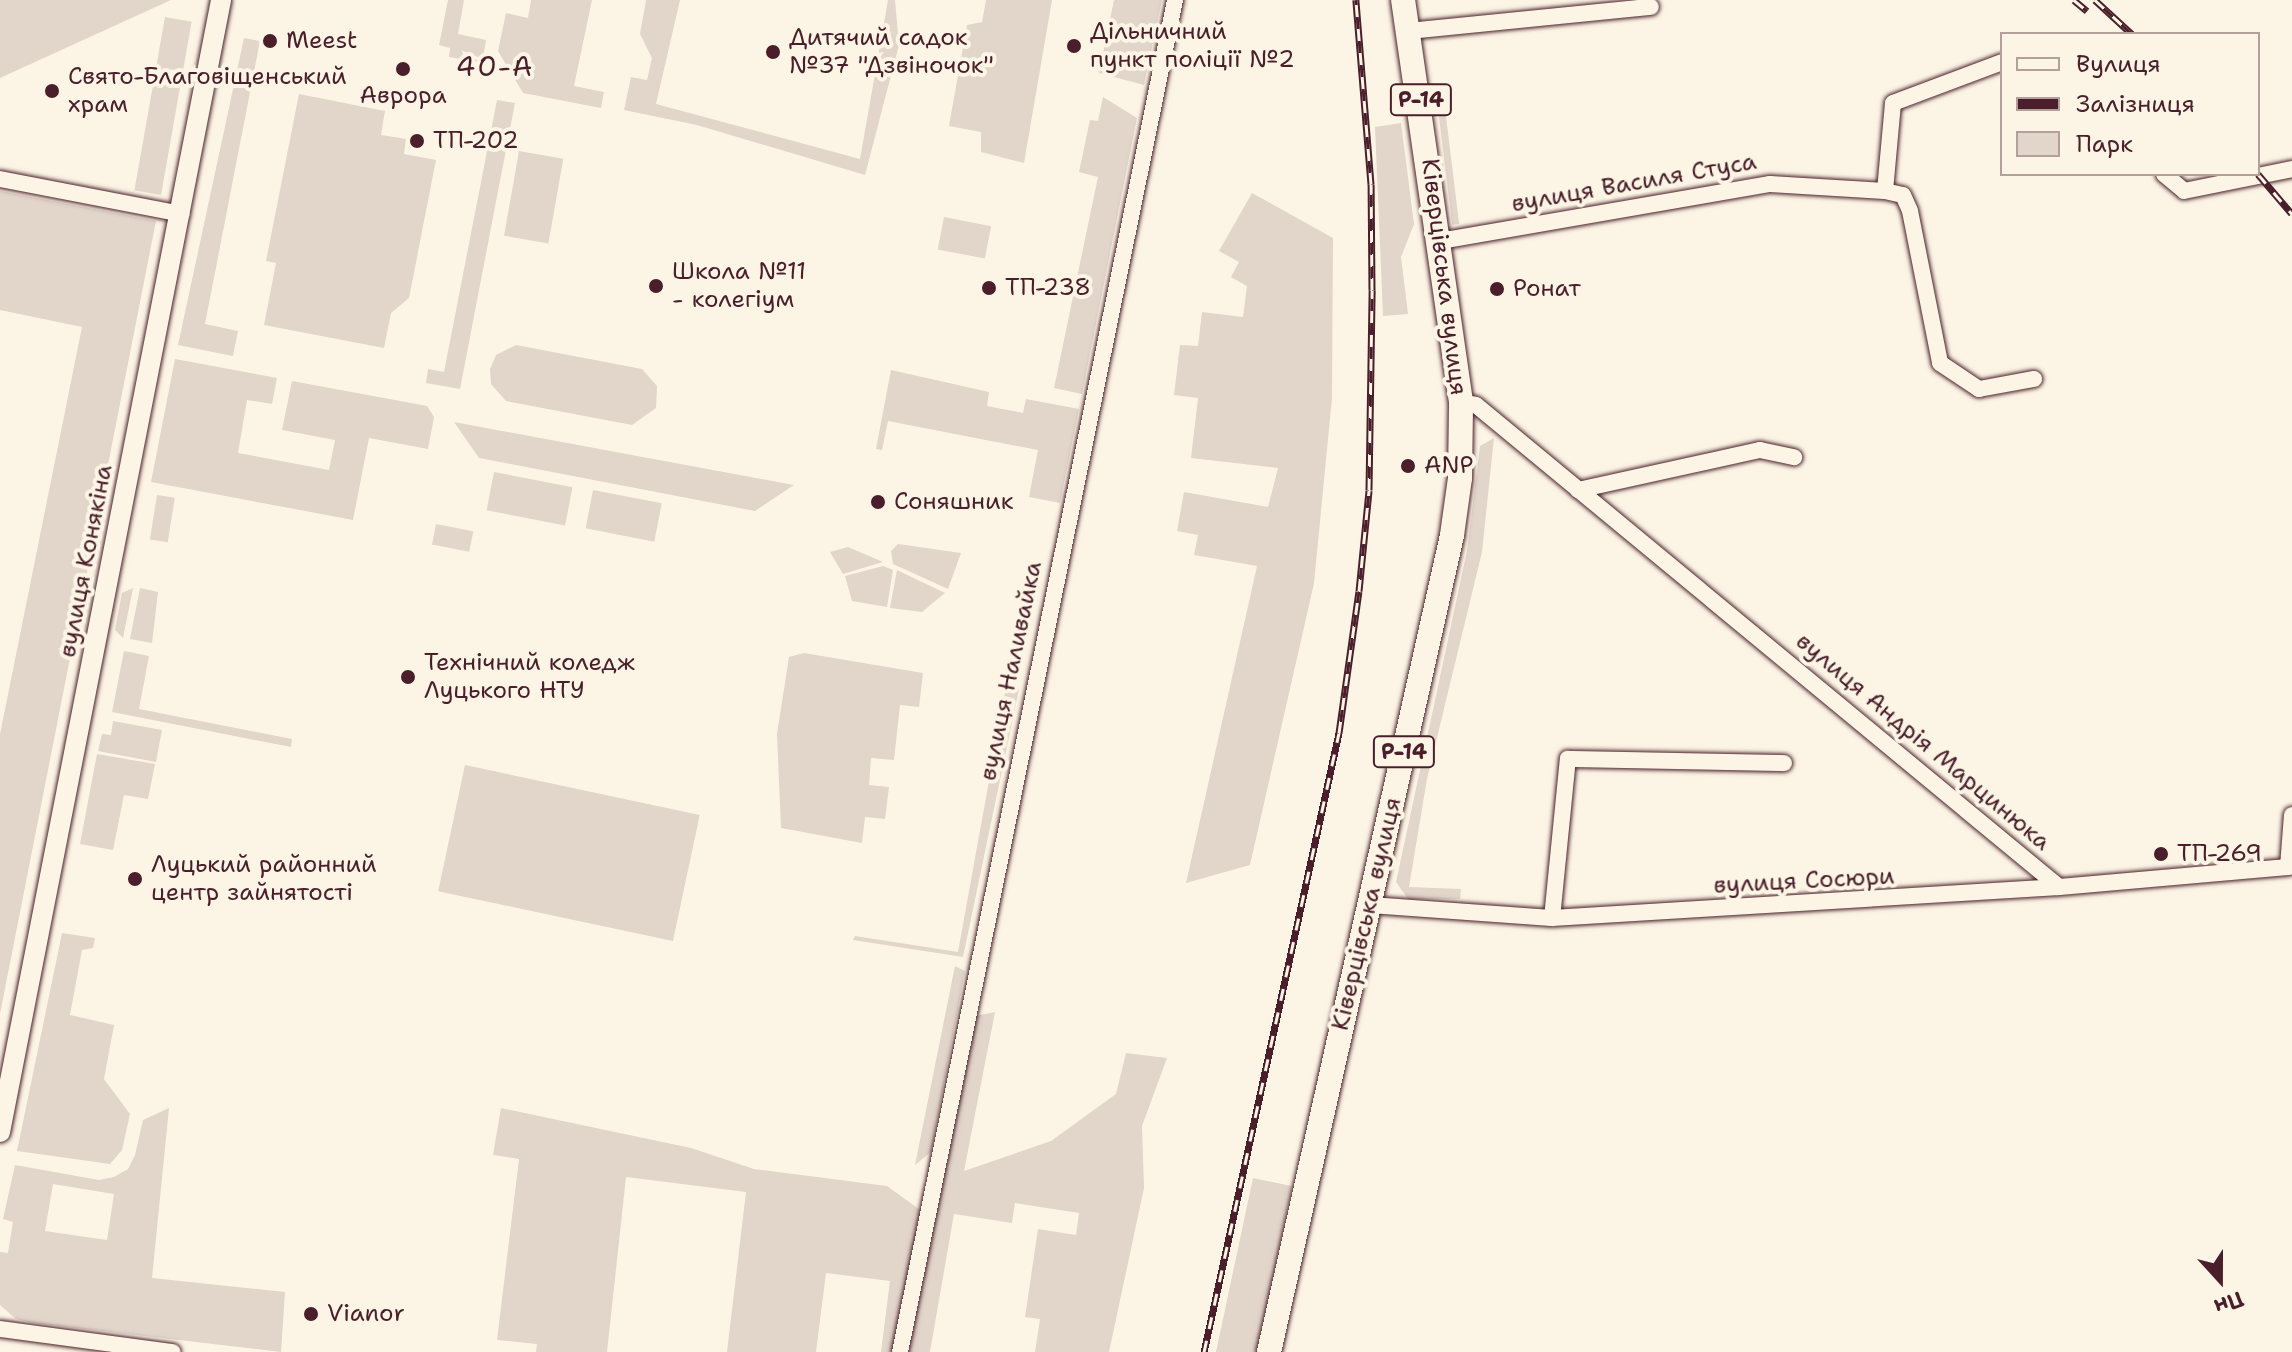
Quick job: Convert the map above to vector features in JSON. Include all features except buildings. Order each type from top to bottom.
[{"type":"main road","name":"Ківерцівська вулиця","points":[[1269,1352],[1452,535],[1461,402],[1403,0]]},
{"type":"street","name":"вулиця Конякіна","points":[[0,1132],[182,214],[221,0]]},
{"type":"street","name":"вулиця Наливайка","points":[[900,1352],[1175,0]]},
{"type":"street","points":[[1409,31],[1651,7]]},
{"type":"street","points":[[2000,63],[1893,103],[1885,191],[1903,195],[1910,211],[1940,363],[1979,389],[2034,379]]},
{"type":"street","points":[[2260,176],[2292,169]]},
{"type":"street","points":[[2166,176],[2184,191],[2258,176]]},
{"type":"street","points":[[0,179],[182,214]]},
{"type":"street","name":"вулиця Василя Стуса","points":[[1440,241],[1770,184],[1885,191]]},
{"type":"street","name":"вулиця Андрія Марцинюка","points":[[1461,402],[1476,405],[2059,887]]},
{"type":"street","points":[[1578,490],[1760,450],[1794,457]]},
{"type":"street","points":[[1552,918],[1568,759],[1784,763]]},
{"type":"street","points":[[2059,887],[2288,867],[2292,815]]},
{"type":"street","name":"вулиця Сосюри","points":[[1370,905],[1552,918],[2059,887]]},
{"type":"street","points":[[0,1329],[172,1352]]},
{"type":"green space","points":[[0,0],[171,0],[0,78]]},
{"type":"green space","points":[[448,0],[464,0],[458,34],[486,40],[482,63],[449,57],[450,48],[439,45]]},
{"type":"green space","points":[[531,0],[592,0],[574,86],[604,92],[601,108],[523,93],[498,51],[506,13],[528,18]]},
{"type":"green space","points":[[646,0],[680,0],[656,104],[860,159],[888,0],[895,0],[899,45],[865,175],[697,125],[624,110],[631,77],[647,80],[652,58],[640,34]]},
{"type":"green space","points":[[986,0],[1052,0],[1024,163],[981,152],[981,132],[949,126],[967,25],[982,22]]},
{"type":"green space","points":[[1114,0],[1162,0],[1144,85],[1099,73]]},
{"type":"green space","points":[[165,17],[192,22],[161,195],[134,190]]},
{"type":"green space","points":[[244,38],[260,41],[205,324],[238,331],[233,356],[178,345]]},
{"type":"green space","points":[[1442,84],[1459,224],[1452,225],[1435,85]]},
{"type":"green space","points":[[299,94],[385,111],[381,135],[406,139],[404,154],[436,160],[409,298],[391,313],[384,348],[264,325],[276,263],[266,261]]},
{"type":"green space","points":[[1103,97],[1137,118],[1082,394],[1054,388],[1098,177],[1079,172],[1090,120],[1098,121]]},
{"type":"green space","points":[[497,100],[515,103],[460,389],[426,383],[428,369],[444,372]]},
{"type":"green space","points":[[1401,123],[1414,224],[1401,257],[1408,314],[1383,316],[1375,127]]},
{"type":"green space","points":[[519,151],[563,159],[548,244],[504,236]]},
{"type":"green space","points":[[0,191],[156,221],[0,1014],[0,734],[82,327],[0,310]]},
{"type":"green space","points":[[1252,193],[1333,238],[1332,398],[1314,583],[1250,865],[1186,883],[1257,566],[1194,555],[1198,535],[1177,531],[1184,492],[1268,507],[1278,468],[1191,458],[1198,398],[1174,395],[1180,345],[1198,346],[1202,312],[1243,317],[1247,286],[1231,277],[1239,262],[1219,251]]},
{"type":"green space","points":[[944,217],[991,226],[985,259],[938,249]]},
{"type":"green space","points":[[516,345],[642,369],[657,386],[656,408],[632,425],[506,401],[491,384],[490,369],[496,355]]},
{"type":"green space","points":[[175,359],[277,378],[272,404],[247,400],[238,453],[329,470],[335,440],[282,430],[292,381],[427,406],[434,417],[428,449],[369,438],[353,520],[151,482]]},
{"type":"green space","points":[[891,370],[989,392],[987,406],[1023,413],[1026,399],[1079,409],[1060,503],[1029,497],[1038,450],[888,421],[882,450],[876,449]]},
{"type":"green space","points":[[454,422],[794,485],[755,511],[479,458]]},
{"type":"green space","points":[[1494,438],[1482,552],[1427,779],[1409,887],[1461,889],[1460,899],[1408,899],[1396,882],[1467,551],[1480,446]]},
{"type":"green space","points":[[494,472],[573,487],[565,526],[487,510]]},
{"type":"green space","points":[[593,490],[662,503],[654,542],[586,528]]},
{"type":"green space","points":[[157,495],[175,498],[168,542],[150,539]]},
{"type":"green space","points":[[436,524],[473,531],[469,552],[432,545]]},
{"type":"green space","points":[[898,544],[961,553],[948,589],[893,564],[891,551]]},
{"type":"green space","points":[[848,547],[883,562],[843,574],[830,552]]},
{"type":"green space","points":[[883,566],[893,570],[887,607],[852,601],[845,576]]},
{"type":"green space","points":[[897,570],[945,593],[922,612],[890,608]]},
{"type":"green space","points":[[133,588],[123,638],[115,630],[122,593]]},
{"type":"green space","points":[[140,588],[158,592],[152,643],[130,639]]},
{"type":"green space","points":[[124,651],[149,656],[139,709],[292,739],[291,747],[112,712]]},
{"type":"green space","points":[[804,653],[923,673],[919,707],[900,705],[894,760],[871,758],[869,785],[889,787],[885,819],[865,817],[862,843],[781,828],[777,734],[789,657]]},
{"type":"green space","points":[[1006,687],[1019,689],[963,957],[853,940],[855,936],[958,952]]},
{"type":"green space","points":[[113,721],[162,730],[156,762],[98,751],[102,734],[111,735]]},
{"type":"green space","points":[[97,754],[155,764],[148,799],[124,795],[113,850],[80,844]]},
{"type":"green space","points":[[465,765],[700,815],[673,941],[438,891]]},
{"type":"green space","points":[[62,933],[95,938],[93,948],[82,950],[70,1015],[114,1025],[104,1079],[130,1114],[122,1150],[110,1164],[17,1151]]},
{"type":"green space","points":[[955,966],[965,971],[931,1152],[915,1165]]},
{"type":"green space","points":[[995,1012],[964,1171],[1051,1141],[1116,1094],[1126,1053],[1167,1058],[1142,1126],[1144,1188],[1109,1352],[1035,1352],[1040,1319],[1025,1317],[1038,1229],[1076,1235],[1079,1213],[1015,1203],[1012,1223],[954,1214],[930,1352],[906,1352],[975,1016]]},
{"type":"green space","points":[[169,1108],[152,1278],[285,1292],[281,1352],[33,1323],[16,1319],[0,1305],[0,1252],[8,1253],[13,1222],[3,1219],[15,1165],[99,1180],[114,1177],[128,1169],[135,1155],[143,1120]],"holes":[[[53,1184],[114,1194],[107,1240],[45,1231]]]},
{"type":"green space","points":[[501,1108],[691,1148],[754,1169],[887,1186],[923,1212],[895,1352],[881,1352],[890,1281],[826,1273],[816,1352],[727,1352],[746,1192],[626,1177],[607,1352],[536,1352],[537,1344],[497,1340],[519,1159],[493,1155]]},
{"type":"green space","points":[[1253,1178],[1292,1186],[1257,1352],[1216,1352]]},
{"type":"railway","points":[[1204,1352],[1339,733],[1359,591],[1369,490],[1372,290],[1371,184],[1356,0]]},
{"type":"railway","points":[[2074,0],[2087,11]]},
{"type":"railway","points":[[2095,0],[2130,32]]},
{"type":"railway","points":[[2260,176],[2292,214]]},
{"type":"place","name":"Meest","points":[[270,41]]},
{"type":"place","name":"Дільничний пункт поліції №2","points":[[1074,46]]},
{"type":"place","name":"Дитячий садок №37 \"Дзвіночок\"","points":[[773,52]]},
{"type":"place","name":"Аврора","points":[[403,69]]},
{"type":"place","name":"Свято-Благовіщенський храм","points":[[52,91]]},
{"type":"place","name":"ТП-202","points":[[417,141]]},
{"type":"place","name":"Школа №11 - колегіум","points":[[656,286]]},
{"type":"place","name":"ТП-238","points":[[989,288]]},
{"type":"place","name":"Ронат","points":[[1497,289]]},
{"type":"place","name":"ANP","points":[[1408,466]]},
{"type":"place","name":"Соняшник","points":[[878,502]]},
{"type":"place","name":"Технічний коледж Луцького НТУ","points":[[408,677]]},
{"type":"place","name":"ТП-269","points":[[2161,854]]},
{"type":"place","name":"Луцький районний центр зайнятості","points":[[135,879]]},
{"type":"place","name":"Vianor","points":[[311,1314]]},
{"type":"district","name":"40-А","points":[[495,66]]}]
